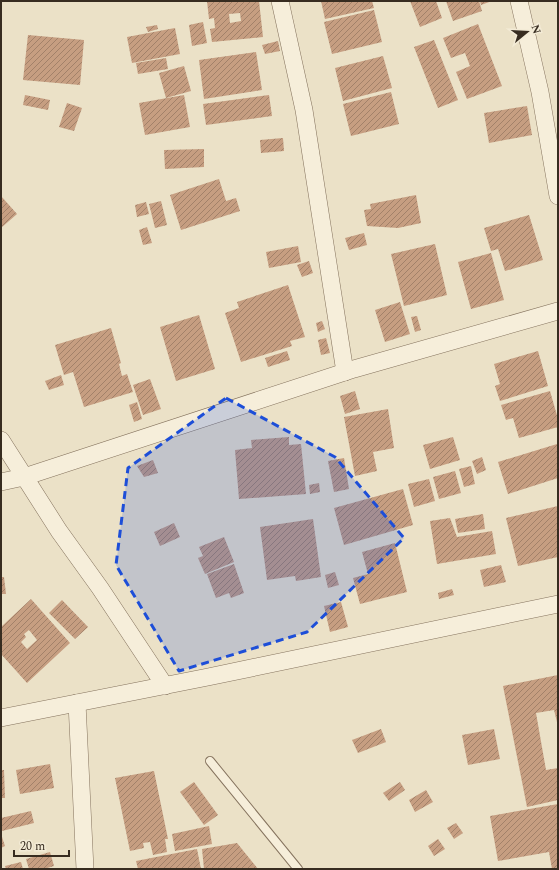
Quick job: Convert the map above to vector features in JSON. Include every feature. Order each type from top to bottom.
[{"type":"street","points":[[280,1],[304,110],[345,372]]},
{"type":"street","points":[[519,1],[540,92],[558,196]]},
{"type":"street","points":[[1,482],[24,477],[345,372],[558,311]]},
{"type":"street","points":[[1,440],[59,531],[100,588],[165,686]]},
{"type":"street","points":[[1,718],[165,686],[558,604]]},
{"type":"street","points":[[77,703],[85,869]]},
{"type":"lane","points":[[210,761],[298,869]]},
{"type":"highlighted area","points":[[226,398],[335,457],[404,538],[307,632],[179,671],[116,565],[128,468]]},
{"type":"building","points":[[207,1],[259,1],[263,37],[212,42],[210,29],[215,28],[214,18],[209,19]],"holes":[[[240,13],[241,21],[230,23],[229,14]]]},
{"type":"building","points":[[321,1],[372,1],[374,8],[325,19]]},
{"type":"building","points":[[410,1],[436,1],[442,18],[420,27]]},
{"type":"building","points":[[446,1],[479,1],[482,11],[453,21]]},
{"type":"building","points":[[480,1],[492,1],[481,5]]},
{"type":"building","points":[[374,10],[382,42],[332,54],[324,22]]},
{"type":"building","points":[[203,22],[207,43],[192,46],[189,25]]},
{"type":"building","points":[[478,24],[502,86],[467,99],[456,72],[470,66],[465,53],[451,58],[443,38]]},
{"type":"building","points":[[157,25],[158,29],[148,32],[146,27]]},
{"type":"building","points":[[175,28],[180,54],[132,63],[127,37]]},
{"type":"building","points":[[28,35],[84,40],[80,85],[23,80]]},
{"type":"building","points":[[434,40],[458,100],[438,108],[414,47]]},
{"type":"building","points":[[278,41],[280,51],[265,54],[262,45]]},
{"type":"building","points":[[256,52],[262,90],[204,99],[199,60]]},
{"type":"building","points":[[383,56],[392,88],[343,101],[335,68]]},
{"type":"building","points":[[166,58],[168,69],[138,74],[136,63]]},
{"type":"building","points":[[184,66],[191,91],[166,98],[159,73]]},
{"type":"building","points":[[391,92],[399,124],[351,136],[343,104]]},
{"type":"building","points":[[25,95],[50,100],[48,110],[23,105]]},
{"type":"building","points":[[184,95],[190,127],[145,135],[139,103]]},
{"type":"building","points":[[269,95],[272,116],[206,125],[203,104]]},
{"type":"building","points":[[67,103],[82,108],[74,131],[59,127]]},
{"type":"building","points":[[527,106],[532,135],[489,143],[484,113]]},
{"type":"building","points":[[283,138],[284,151],[261,153],[260,140]]},
{"type":"building","points":[[204,149],[204,167],[165,169],[164,150]]},
{"type":"building","points":[[219,179],[226,201],[236,198],[240,211],[181,230],[170,195]]},
{"type":"building","points":[[416,195],[421,223],[398,228],[367,226],[364,210],[371,209],[370,204]]},
{"type":"building","points":[[1,196],[17,214],[1,228]]},
{"type":"building","points":[[161,201],[167,225],[155,228],[149,204]]},
{"type":"building","points":[[146,202],[149,214],[137,217],[135,205]]},
{"type":"building","points":[[529,215],[543,260],[505,271],[498,249],[491,251],[484,228]]},
{"type":"building","points":[[147,227],[152,243],[143,245],[139,230]]},
{"type":"building","points":[[364,233],[367,245],[349,250],[345,238]]},
{"type":"building","points":[[435,244],[447,295],[404,306],[391,254]]},
{"type":"building","points":[[298,246],[301,262],[269,268],[266,252]]},
{"type":"building","points":[[491,253],[504,300],[471,309],[458,262]]},
{"type":"building","points":[[309,261],[313,273],[302,277],[297,265]]},
{"type":"building","points":[[288,285],[305,337],[290,341],[292,346],[241,362],[225,313],[239,308],[237,302]]},
{"type":"building","points":[[400,302],[410,334],[385,342],[375,310]]},
{"type":"building","points":[[199,315],[215,369],[176,381],[160,327]]},
{"type":"building","points":[[417,316],[421,330],[415,332],[411,317]]},
{"type":"building","points":[[322,321],[325,329],[318,332],[316,323]]},
{"type":"building","points":[[111,328],[121,363],[119,364],[122,376],[127,374],[133,392],[84,407],[73,372],[64,375],[55,345]]},
{"type":"building","points":[[326,338],[330,353],[321,355],[318,340]]},
{"type":"building","points":[[287,351],[290,360],[268,367],[265,358]]},
{"type":"building","points":[[538,351],[548,386],[500,401],[495,386],[500,384],[494,364]]},
{"type":"building","points":[[61,375],[64,385],[49,390],[45,381]]},
{"type":"building","points":[[150,379],[161,409],[143,415],[133,385]]},
{"type":"building","points":[[355,391],[360,409],[345,414],[340,396]]},
{"type":"building","points":[[550,391],[558,419],[558,427],[519,438],[513,418],[506,420],[501,405]]},
{"type":"building","points":[[137,402],[142,419],[134,422],[129,405]]},
{"type":"building","points":[[388,409],[394,448],[373,452],[377,471],[355,476],[344,417]]},
{"type":"building","points":[[289,437],[289,445],[301,444],[306,494],[239,499],[235,450],[252,448],[251,440]]},
{"type":"building","points":[[453,437],[460,460],[430,469],[423,445]]},
{"type":"building","points":[[557,444],[558,478],[508,494],[498,462]]},
{"type":"building","points":[[482,457],[486,470],[477,474],[472,461]]},
{"type":"building","points":[[344,458],[349,489],[334,492],[328,461]]},
{"type":"building","points":[[153,460],[158,473],[144,477],[137,466]]},
{"type":"building","points":[[471,466],[475,484],[464,487],[459,469]]},
{"type":"building","points":[[455,471],[461,493],[439,499],[433,477]]},
{"type":"building","points":[[429,479],[435,501],[414,507],[408,484]]},
{"type":"building","points":[[319,483],[320,492],[310,494],[309,485]]},
{"type":"building","points":[[403,489],[413,525],[344,545],[334,508]]},
{"type":"building","points":[[558,506],[558,557],[518,566],[506,518]]},
{"type":"building","points":[[483,514],[485,529],[458,533],[455,519]]},
{"type":"building","points":[[450,518],[457,537],[492,531],[496,554],[437,564],[430,521]]},
{"type":"building","points":[[313,519],[321,577],[296,581],[295,576],[267,580],[260,527]]},
{"type":"building","points":[[174,523],[180,537],[160,546],[154,532]]},
{"type":"building","points":[[224,537],[234,562],[205,574],[198,558],[203,556],[199,547]]},
{"type":"building","points":[[395,543],[407,592],[360,604],[353,578],[368,574],[362,552]]},
{"type":"building","points":[[234,564],[244,593],[231,598],[229,593],[216,598],[207,574]]},
{"type":"building","points":[[501,565],[506,582],[484,587],[480,570]]},
{"type":"building","points":[[335,572],[339,585],[328,588],[325,575]]},
{"type":"building","points":[[1,577],[4,577],[6,594],[1,594]]},
{"type":"building","points":[[452,589],[454,595],[439,599],[438,593]]},
{"type":"building","points":[[31,599],[70,643],[27,683],[1,654],[1,627]],"holes":[[[29,630],[37,640],[27,649],[21,642],[26,637],[24,634]]]},
{"type":"building","points":[[62,600],[88,627],[75,639],[49,613]]},
{"type":"building","points":[[341,602],[348,627],[330,632],[324,606]]},
{"type":"building","points":[[558,675],[558,726],[554,710],[536,713],[546,770],[558,768],[558,800],[527,807],[503,686]]},
{"type":"building","points":[[381,729],[386,742],[358,753],[352,740]]},
{"type":"building","points":[[494,729],[500,759],[468,765],[462,735]]},
{"type":"building","points":[[50,764],[54,788],[20,794],[16,770]]},
{"type":"building","points":[[1,770],[4,770],[5,798],[1,798]]},
{"type":"building","points":[[154,771],[168,839],[165,839],[167,852],[153,855],[150,842],[143,843],[144,848],[130,851],[115,778]]},
{"type":"building","points":[[194,782],[218,815],[204,825],[180,792]]},
{"type":"building","points":[[400,782],[405,790],[389,801],[383,793]]},
{"type":"building","points":[[426,790],[433,802],[415,812],[409,800]]},
{"type":"building","points":[[558,804],[558,869],[552,869],[549,852],[498,861],[490,816]]},
{"type":"building","points":[[31,811],[34,823],[2,831],[1,818]]},
{"type":"building","points":[[456,823],[463,833],[454,839],[447,828]]},
{"type":"building","points":[[209,826],[212,844],[175,851],[172,834]]},
{"type":"building","points":[[1,834],[5,846],[1,848]]},
{"type":"building","points":[[438,839],[445,849],[434,856],[428,846]]},
{"type":"building","points":[[237,843],[258,869],[204,869],[202,849]]},
{"type":"building","points":[[197,849],[201,869],[138,869],[136,861]]},
{"type":"building","points":[[50,852],[54,866],[44,869],[29,869],[26,859]]},
{"type":"building","points":[[21,862],[23,869],[6,869],[5,866]]}]
